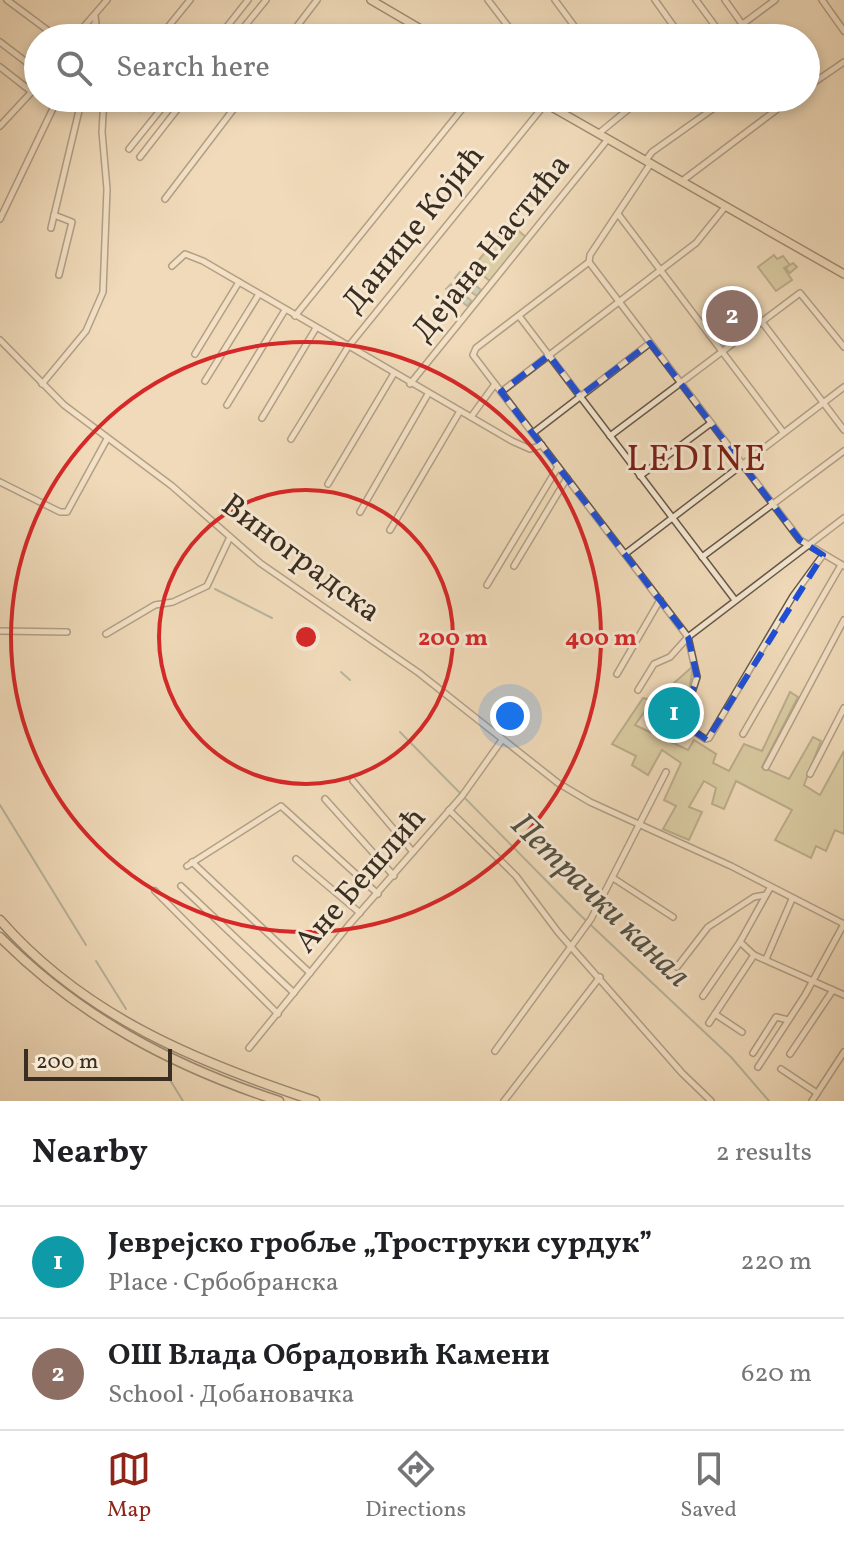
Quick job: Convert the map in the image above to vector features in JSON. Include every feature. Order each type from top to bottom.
[{"type":"highway","points":[[0,920],[51,970],[131,1027],[206,1063],[315,1101]]},
{"type":"highway","points":[[0,937],[61,993],[130,1040],[200,1073],[279,1101]]},
{"type":"main road","points":[[371,0],[412,24]]},
{"type":"main road","points":[[561,112],[844,274]]},
{"type":"street","points":[[7,0],[39,24]]},
{"type":"street","points":[[86,24],[107,0]]},
{"type":"street","points":[[170,24],[190,0]]},
{"type":"street","points":[[229,24],[248,0]]},
{"type":"street","points":[[246,24],[266,0]]},
{"type":"street","points":[[299,24],[317,0]]},
{"type":"street","points":[[488,0],[506,24]]},
{"type":"street","points":[[555,0],[573,24]]},
{"type":"street","points":[[655,0],[672,24]]},
{"type":"street","points":[[696,0],[714,24]]},
{"type":"street","points":[[725,0],[742,24],[775,0]]},
{"type":"street","points":[[760,0],[765,7]]},
{"type":"street","points":[[822,0],[844,31]]},
{"type":"street","points":[[94,15],[96,23]]},
{"type":"street","points":[[0,42],[24,60]]},
{"type":"street","points":[[820,78],[844,62]]},
{"type":"street","points":[[0,67],[24,86]]},
{"type":"street","points":[[0,126],[24,100]]},
{"type":"street","points":[[0,219],[51,112]]},
{"type":"street","points":[[51,228],[79,112]]},
{"type":"street","points":[[42,385],[79,340],[102,297],[107,189],[102,139],[103,112]]},
{"type":"street","points":[[129,149],[159,112]]},
{"type":"street","points":[[140,157],[175,112]]},
{"type":"street","points":[[165,199],[231,112]]},
{"type":"street","points":[[295,316],[460,112]]},
{"type":"street","name":"Данице Којић","points":[[291,439],[348,347],[539,112]]},
{"type":"street","points":[[598,134],[624,112]]},
{"type":"street","points":[[710,112],[648,162],[590,255],[589,262],[473,351],[688,637],[697,677],[682,723],[705,739],[709,738],[793,596],[823,555]]},
{"type":"street","points":[[682,181],[687,174],[773,112]]},
{"type":"street","name":"Дејана Настића","points":[[410,384],[608,139]]},
{"type":"street","points":[[501,392],[704,237],[725,207]]},
{"type":"street","points":[[618,214],[783,432]]},
{"type":"street","points":[[54,215],[72,221],[59,275]]},
{"type":"street","points":[[172,266],[185,254],[239,282],[393,375],[526,449],[542,445]]},
{"type":"street","points":[[589,262],[807,546],[843,566],[743,734]]},
{"type":"street","points":[[195,354],[239,282]]},
{"type":"street","points":[[610,436],[802,292],[844,347]]},
{"type":"street","points":[[205,381],[259,294]]},
{"type":"street","points":[[227,405],[285,310]]},
{"type":"street","points":[[519,316],[735,600]]},
{"type":"street","points":[[762,322],[844,430]]},
{"type":"street","points":[[262,418],[316,328]]},
{"type":"street","name":"Виноградска","points":[[0,340],[42,385],[107,439],[172,486],[279,577],[419,673],[577,795],[844,924]]},
{"type":"street","points":[[533,433],[650,343]]},
{"type":"street","points":[[328,484],[393,375]]},
{"type":"street","points":[[471,417],[495,384]]},
{"type":"street","points":[[625,554],[844,387]]},
{"type":"street","points":[[360,512],[428,394]]},
{"type":"street","points":[[390,530],[460,411]]},
{"type":"street","points":[[640,476],[711,423]]},
{"type":"street","points":[[0,482],[67,512],[107,439]]},
{"type":"street","points":[[702,557],[844,451]]},
{"type":"street","points":[[487,585],[558,467]]},
{"type":"street","points":[[514,566],[567,478]]},
{"type":"street","points":[[638,690],[654,664],[670,657],[688,637],[844,518]]},
{"type":"street","points":[[106,634],[155,605],[173,602],[207,586],[230,537]]},
{"type":"street","points":[[617,674],[660,600]]},
{"type":"street","points":[[766,767],[844,620]]},
{"type":"street","points":[[0,631],[67,632]]},
{"type":"street","points":[[810,774],[844,708]]},
{"type":"street","name":"Ане Бешлић","points":[[249,1048],[463,794],[502,740]]},
{"type":"street","points":[[495,1051],[591,919],[666,772]]},
{"type":"street","points":[[353,781],[413,852]]},
{"type":"street","points":[[325,799],[394,876]]},
{"type":"street","points":[[310,973],[190,864],[281,806],[378,894]]},
{"type":"street","points":[[449,810],[516,876],[572,947],[671,1062],[711,1101]]},
{"type":"street","points":[[296,859],[360,913]]},
{"type":"street","points":[[613,878],[673,917]]},
{"type":"street","points":[[181,886],[294,993]]},
{"type":"street","points":[[703,996],[740,942],[770,888]]},
{"type":"street","points":[[155,891],[278,1014]]},
{"type":"street","points":[[677,967],[708,927],[754,897],[766,895]]},
{"type":"street","points":[[766,959],[792,899]]},
{"type":"street","points":[[758,1067],[813,981],[844,924]]},
{"type":"street","points":[[740,942],[754,955],[844,995]]},
{"type":"street","points":[[709,1023],[754,955]]},
{"type":"street","points":[[504,1101],[600,977]]},
{"type":"street","points":[[790,1054],[833,990]]},
{"type":"street","points":[[715,1014],[742,1032]]},
{"type":"street","points":[[753,1053],[776,1017],[788,1020]]},
{"type":"street","points":[[812,1101],[844,1052]]},
{"type":"street","points":[[781,1069],[817,1093]]},
{"type":"highlighted area","points":[[650,343],[800,540],[823,555],[707,740],[682,723],[697,677],[688,637],[501,392],[549,355],[580,396]]},
{"type":"shaded area","points":[[509,223],[527,238],[491,282],[473,267]]},
{"type":"shaded area","points":[[774,255],[777,259],[783,256],[790,265],[793,263],[797,267],[790,273],[786,269],[789,265],[784,268],[792,280],[776,291],[758,267]]},
{"type":"shaded area","points":[[460,272],[481,290],[477,296],[468,290],[464,295],[472,301],[467,306],[446,289],[451,284],[458,289],[462,285],[455,278]]},
{"type":"shaded area","points":[[693,666],[688,699],[676,721],[648,707],[635,725],[688,750],[694,740],[716,754],[713,763],[729,771],[744,744],[762,751],[790,692],[798,697],[762,767],[789,779],[813,737],[821,741],[804,785],[820,795],[844,751],[844,834],[835,830],[826,851],[816,846],[811,858],[775,840],[792,810],[736,781],[724,809],[712,804],[716,788],[704,781],[689,807],[702,812],[689,840],[663,829],[676,806],[664,800],[681,763],[662,750],[648,775],[632,765],[636,756],[612,744],[643,698],[654,701]]},
{"type":"waterway","points":[[215,589],[272,618]]},
{"type":"waterway","points":[[341,672],[350,680]]},
{"type":"waterway","name":"Петрачки канал","points":[[400,732],[578,913],[731,1057],[769,1101]]},
{"type":"waterway","points":[[0,805],[86,945]]},
{"type":"waterway","points":[[96,961],[126,1009]]},
{"type":"waterway","points":[[170,1080],[183,1101]]},
{"type":"place","name":"ОШ Влада Обрадовић Камени","points":[[732,316]]},
{"type":"place","name":"Јеврејско гробље „Троструки сурдук”","points":[[674,713]]},
{"type":"district","name":"LEDINE","points":[[697,457]]}]
